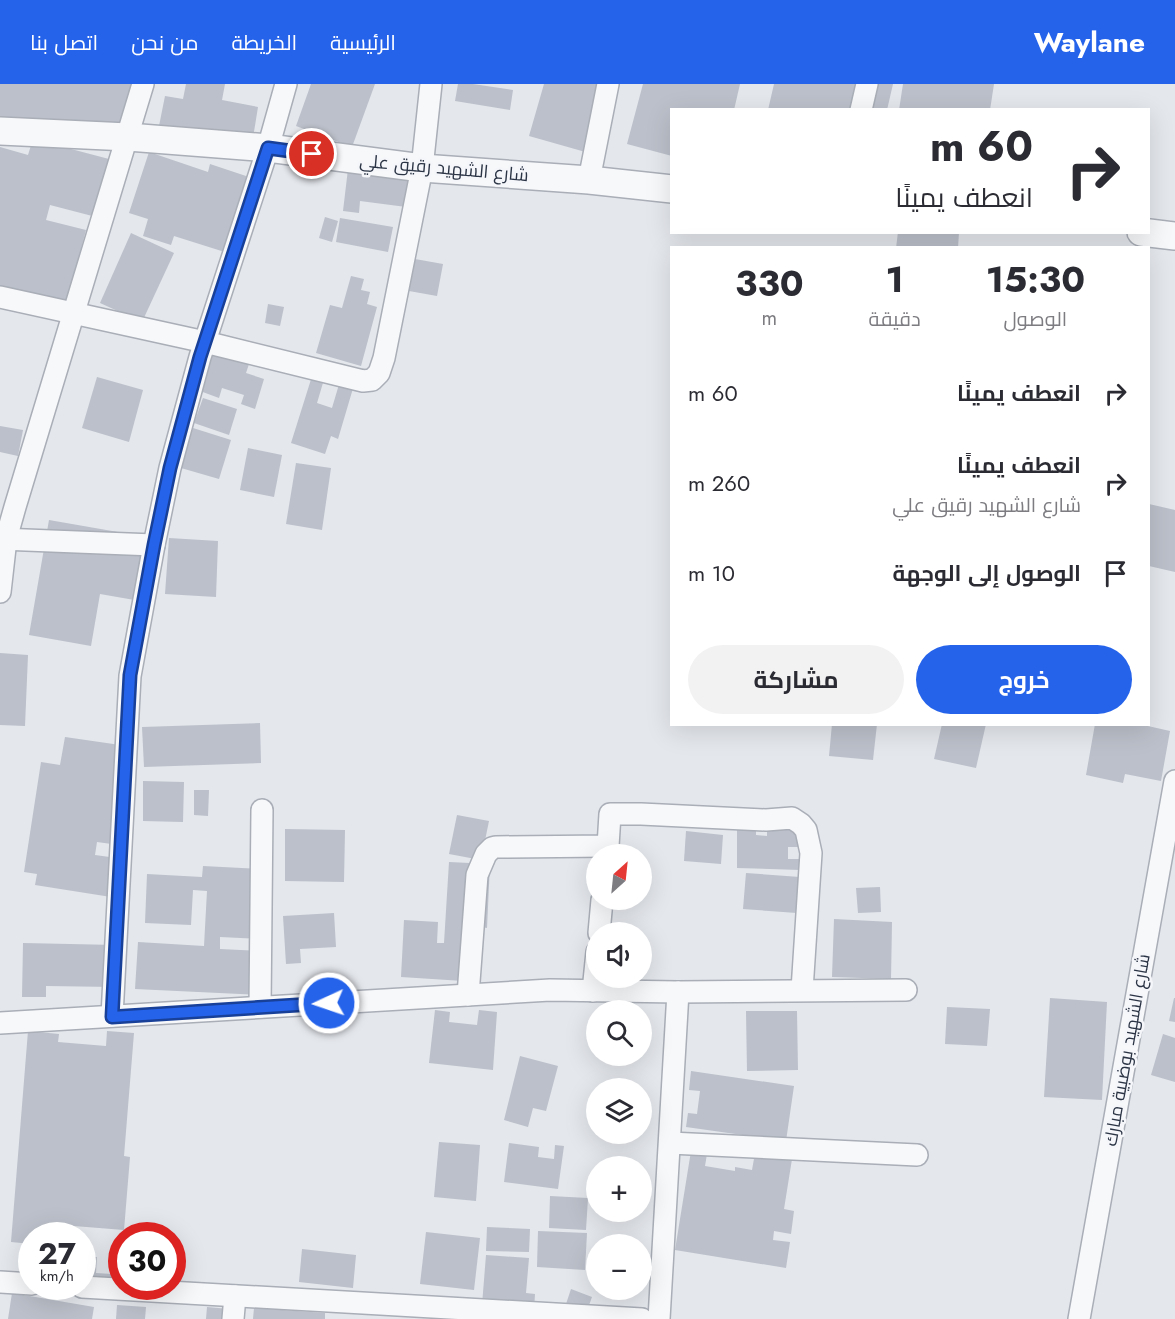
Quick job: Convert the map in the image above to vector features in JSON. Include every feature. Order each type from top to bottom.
[{"type":"street","points":[[0,592],[3,539],[143,84]]},
{"type":"street","points":[[112,1017],[130,675],[154,545],[170,468],[205,342],[268,148],[286,84]]},
{"type":"street","points":[[0,297],[205,342],[363,381],[372,380],[379,373],[384,358],[422,168],[431,84]]},
{"type":"street","points":[[589,180],[608,84]]},
{"type":"street","points":[[861,108],[867,84]]},
{"type":"street","name":"شارع الشهيد رقيق علي","points":[[0,131],[128,137],[268,148],[422,168],[589,180],[670,189]]},
{"type":"street","points":[[1150,233],[1175,236]]},
{"type":"street","points":[[3,539],[154,545]]},
{"type":"street","name":"شارع الشهيد بوضبية مبارك","points":[[1079,1319],[1175,780]]},
{"type":"street","points":[[260,1007],[262,810]]},
{"type":"street","points":[[608,844],[610,814],[766,820],[792,818],[801,824],[806,830],[811,853],[802,990]]},
{"type":"street","points":[[468,995],[477,875],[488,851],[496,847],[586,849]]},
{"type":"street","points":[[0,1023],[550,990],[678,992],[906,990]]},
{"type":"street","points":[[659,1319],[678,992]]},
{"type":"street","points":[[670,1143],[917,1155]]},
{"type":"street","points":[[0,1282],[18,1283]]},
{"type":"street","points":[[96,1288],[484,1315],[642,1319]]},
{"type":"street","points":[[233,1319],[235,1296]]},
{"type":"building","points":[[0,84],[133,84],[126,134],[0,117]]},
{"type":"building","points":[[186,84],[225,84],[222,100],[258,107],[252,144],[159,126],[165,96],[183,99]]},
{"type":"building","points":[[311,84],[375,84],[352,147],[296,126]]},
{"type":"building","points":[[458,84],[513,90],[510,110],[455,101]]},
{"type":"building","points":[[544,84],[610,84],[596,155],[529,136]]},
{"type":"building","points":[[643,84],[740,84],[734,108],[670,108],[670,155],[627,144]]},
{"type":"building","points":[[774,84],[893,84],[887,108],[768,108]]},
{"type":"building","points":[[903,84],[994,84],[990,108],[899,108]]},
{"type":"building","points":[[33,139],[109,159],[100,218],[50,205],[46,220],[86,230],[66,305],[0,287],[0,147],[28,155]]},
{"type":"building","points":[[149,152],[208,172],[210,164],[255,179],[231,254],[174,236],[171,245],[143,236],[148,219],[129,213]]},
{"type":"building","points":[[348,169],[418,177],[414,208],[360,201],[359,213],[343,211]]},
{"type":"building","points":[[325,217],[338,221],[332,242],[319,238]]},
{"type":"building","points":[[340,218],[393,227],[388,252],[336,242]]},
{"type":"building","points":[[131,233],[174,253],[142,322],[100,303]]},
{"type":"building","points":[[898,234],[959,234],[958,246],[896,246]]},
{"type":"building","points":[[415,259],[443,264],[437,296],[409,291]]},
{"type":"building","points":[[351,276],[364,279],[361,290],[370,292],[367,304],[377,307],[361,366],[316,353],[330,305],[342,308]]},
{"type":"building","points":[[268,304],[284,307],[280,326],[265,323]]},
{"type":"building","points":[[213,349],[250,361],[246,373],[264,379],[255,409],[241,404],[244,395],[222,388],[219,398],[200,391]]},
{"type":"building","points":[[313,373],[325,376],[317,403],[332,408],[340,381],[354,385],[338,439],[331,436],[325,454],[291,443]]},
{"type":"building","points":[[97,377],[143,390],[129,442],[82,428]]},
{"type":"building","points":[[203,398],[237,409],[229,435],[194,423]]},
{"type":"building","points":[[0,426],[23,430],[18,456],[0,452]]},
{"type":"building","points":[[193,428],[231,440],[219,479],[181,468]]},
{"type":"building","points":[[248,448],[282,455],[274,497],[240,490]]},
{"type":"building","points":[[296,463],[331,468],[322,530],[286,524]]},
{"type":"building","points":[[1150,504],[1175,510],[1175,572],[1150,566]]},
{"type":"building","points":[[49,520],[158,539],[146,602],[100,594],[91,646],[29,635]]},
{"type":"building","points":[[169,538],[218,541],[216,597],[165,594]]},
{"type":"building","points":[[0,653],[28,655],[25,726],[0,725]]},
{"type":"building","points":[[260,723],[261,763],[144,767],[142,727]]},
{"type":"building","points":[[832,726],[877,726],[873,760],[829,756]]},
{"type":"building","points":[[942,726],[986,726],[976,768],[934,759]]},
{"type":"building","points":[[1095,726],[1148,726],[1170,731],[1161,781],[1125,774],[1123,783],[1086,775]]},
{"type":"building","points":[[65,737],[134,747],[119,845],[97,842],[95,855],[117,858],[111,897],[35,885],[37,874],[24,872],[41,762],[60,765]]},
{"type":"building","points":[[143,781],[184,782],[183,822],[143,821]]},
{"type":"building","points":[[194,790],[209,790],[208,816],[194,815]]},
{"type":"building","points":[[457,815],[489,821],[481,860],[449,854]]},
{"type":"building","points":[[737,827],[756,827],[756,835],[767,836],[767,828],[802,829],[801,847],[788,847],[788,859],[801,859],[801,870],[737,868]]},
{"type":"building","points":[[285,829],[345,830],[344,882],[285,881]]},
{"type":"building","points":[[686,831],[723,835],[721,864],[684,861]]},
{"type":"building","points":[[449,862],[490,864],[487,928],[482,927],[479,982],[401,977],[404,920],[438,922],[437,943],[444,943]]},
{"type":"building","points":[[203,866],[263,869],[260,939],[220,937],[220,949],[264,951],[261,995],[135,989],[138,942],[204,946],[207,891],[193,890],[191,925],[145,923],[147,874],[202,877]]},
{"type":"building","points":[[746,873],[800,877],[797,913],[743,909]]},
{"type":"building","points":[[880,887],[881,912],[858,913],[856,888]]},
{"type":"building","points":[[334,913],[336,947],[300,949],[301,963],[286,964],[283,916]]},
{"type":"building","points":[[834,919],[892,922],[891,979],[832,977]]},
{"type":"building","points":[[23,943],[116,945],[115,987],[46,986],[46,997],[22,997]]},
{"type":"building","points":[[1050,998],[1107,1002],[1102,1100],[1044,1097]]},
{"type":"building","points":[[1175,998],[1175,1022],[1169,1021]]},
{"type":"building","points":[[947,1007],[990,1009],[987,1046],[945,1044]]},
{"type":"building","points":[[435,1010],[450,1012],[449,1022],[477,1025],[479,1010],[497,1012],[493,1070],[429,1063]]},
{"type":"building","points":[[746,1011],[797,1011],[798,1070],[747,1071]]},
{"type":"building","points":[[28,1031],[59,1034],[58,1042],[106,1046],[107,1031],[134,1033],[124,1156],[130,1157],[125,1222],[108,1222],[108,1229],[96,1228],[96,1222],[18,1222],[18,1243],[11,1242]]},
{"type":"building","points":[[1163,1034],[1175,1038],[1175,1082],[1151,1075]]},
{"type":"building","points":[[520,1056],[558,1066],[546,1111],[533,1108],[528,1127],[504,1120]]},
{"type":"building","points":[[691,1071],[794,1086],[786,1141],[686,1127],[688,1113],[697,1114],[700,1091],[689,1090]]},
{"type":"building","points":[[439,1142],[480,1145],[476,1201],[434,1197]]},
{"type":"building","points":[[509,1143],[539,1147],[538,1157],[554,1159],[555,1145],[564,1146],[558,1189],[504,1182]]},
{"type":"building","points":[[691,1151],[707,1154],[705,1166],[735,1171],[735,1167],[752,1170],[755,1153],[792,1159],[784,1209],[794,1211],[791,1234],[774,1231],[773,1240],[790,1242],[786,1268],[675,1250]]},
{"type":"building","points":[[550,1196],[586,1198],[586,1230],[549,1228]]},
{"type":"building","points":[[487,1227],[530,1229],[529,1252],[486,1251]]},
{"type":"building","points":[[538,1231],[587,1233],[585,1270],[537,1267]]},
{"type":"building","points":[[426,1232],[480,1238],[474,1290],[420,1284]]},
{"type":"building","points":[[302,1249],[356,1255],[353,1288],[299,1282]]},
{"type":"building","points":[[486,1255],[529,1258],[526,1293],[535,1294],[534,1309],[482,1305]]},
{"type":"building","points":[[96,1273],[108,1274],[108,1287],[96,1286]]},
{"type":"building","points":[[571,1289],[586,1295],[586,1300],[591,1300],[584,1319],[564,1310]]},
{"type":"building","points":[[12,1293],[18,1294],[18,1300],[53,1300],[94,1307],[92,1319],[8,1319]]},
{"type":"building","points":[[117,1305],[146,1307],[145,1319],[116,1319]]},
{"type":"building","points":[[207,1307],[241,1310],[240,1319],[206,1319]]},
{"type":"building","points":[[254,1308],[325,1313],[325,1319],[253,1319]]},
{"type":"route","points":[[312,154],[268,148],[200,357],[170,468],[130,675],[112,1017],[329,1003]]}]
